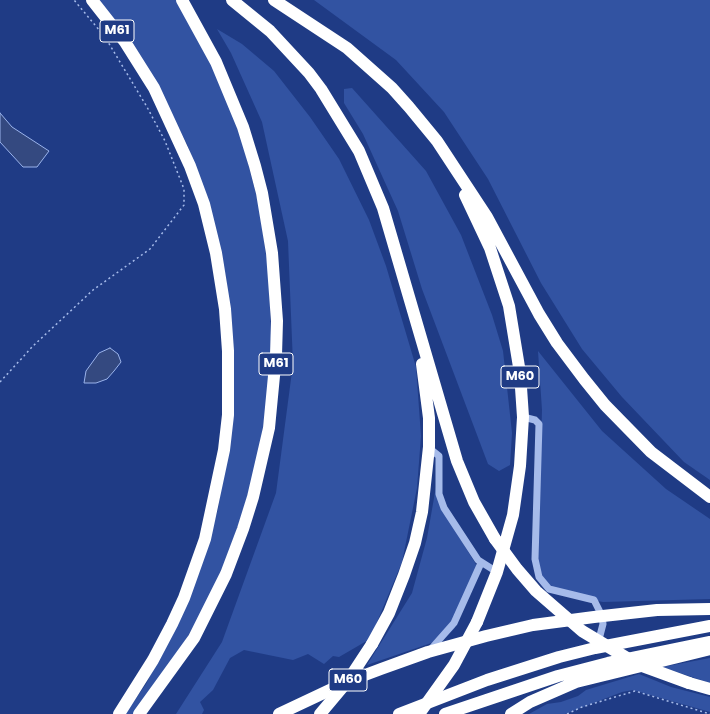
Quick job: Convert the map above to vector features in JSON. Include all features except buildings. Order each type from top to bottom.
[{"type":"highway","name":"M61","points":[[92,0],[125,42],[154,88],[190,166],[204,204],[216,253],[225,309],[228,352],[228,407],[224,450],[205,538],[184,598],[172,624],[150,666],[120,714]]},
{"type":"highway","name":"M61","points":[[139,714],[194,638],[226,574],[253,497],[269,428],[276,354],[277,321],[272,253],[262,193],[255,166],[243,127],[216,62],[182,0]]},
{"type":"highway","points":[[232,0],[270,31],[296,58],[321,89],[346,127],[359,151],[383,208],[457,461],[474,502],[495,539],[517,569],[536,591],[582,631],[637,664],[710,689]]},
{"type":"highway","points":[[274,0],[347,48],[392,88],[437,141],[487,217],[539,314],[573,366],[627,429],[663,462],[710,497]]},
{"type":"highway","name":"M60","points":[[419,714],[450,670],[477,622],[497,572],[510,527],[517,489],[523,417],[518,352],[502,284],[478,221],[437,141]]},
{"type":"highway","name":"M60","points":[[320,714],[347,682],[372,644],[396,598],[415,543],[427,477],[429,448],[427,392],[414,315]]},
{"type":"highway","name":"M60","points":[[279,714],[349,681],[428,652],[534,625],[657,610],[710,609]]},
{"type":"highway","points":[[398,714],[494,677],[594,648],[710,626]]},
{"type":"highway","points":[[445,714],[558,676],[608,663],[710,642]]},
{"type":"highway","points":[[511,714],[535,699],[576,682],[710,649]]},
{"type":"lane","points":[[523,417],[535,420],[539,424],[535,559],[539,577],[550,589],[594,600],[602,616],[602,631],[594,648]]},
{"type":"lane","points":[[429,448],[439,456],[440,494],[444,508],[480,563],[497,572]]},
{"type":"lane","points":[[428,652],[454,623],[480,563]]},
{"type":"path","points":[[0,382],[33,346],[93,290],[150,249],[184,205],[184,189],[165,141],[147,107],[105,37],[74,0]]},
{"type":"path","points":[[567,714],[582,707],[635,691],[710,714]]},
{"type":"shaded area","points":[[99,0],[177,0],[197,31],[240,132],[259,206],[269,276],[271,337],[267,403],[257,462],[242,515],[224,564],[205,606],[176,657],[134,714],[125,714],[146,684],[163,651],[204,559],[218,509],[226,458],[232,339],[226,278],[211,213],[187,144],[147,68]]},
{"type":"shaded area","points":[[314,0],[710,0],[710,480],[684,462],[622,397],[582,349],[541,283],[488,179],[444,112],[396,60]]},
{"type":"shaded area","points":[[217,29],[242,44],[274,71],[310,117],[339,159],[369,220],[386,266],[416,367],[421,436],[417,488],[402,562],[370,639],[339,657],[333,656],[324,664],[308,654],[293,660],[244,650],[230,658],[213,690],[200,702],[204,710],[202,714],[176,714],[222,642],[276,493],[293,364],[288,241],[262,122],[231,53]]},
{"type":"shaded area","points":[[352,88],[426,171],[461,235],[492,315],[503,351],[512,433],[510,465],[499,471],[488,464],[422,289],[398,211],[363,134],[344,103],[344,89]]},
{"type":"shaded area","points":[[0,113],[12,127],[49,151],[37,167],[23,167],[0,142]]},
{"type":"shaded area","points":[[110,348],[118,354],[121,362],[107,379],[96,383],[84,383],[86,371],[99,353]]},
{"type":"shaded area","points":[[538,351],[602,431],[666,489],[710,519],[710,599],[603,602],[560,594],[544,583],[538,561],[542,410]]},
{"type":"shaded area","points":[[440,464],[442,509],[480,571],[454,629],[443,639],[367,665],[412,593],[427,538]]},
{"type":"shaded area","points":[[710,658],[710,683],[662,667]]},
{"type":"shaded area","points":[[639,674],[671,687],[710,697],[710,712],[633,690],[622,692],[565,714],[529,714],[547,704],[561,702],[578,696],[586,690]]}]
